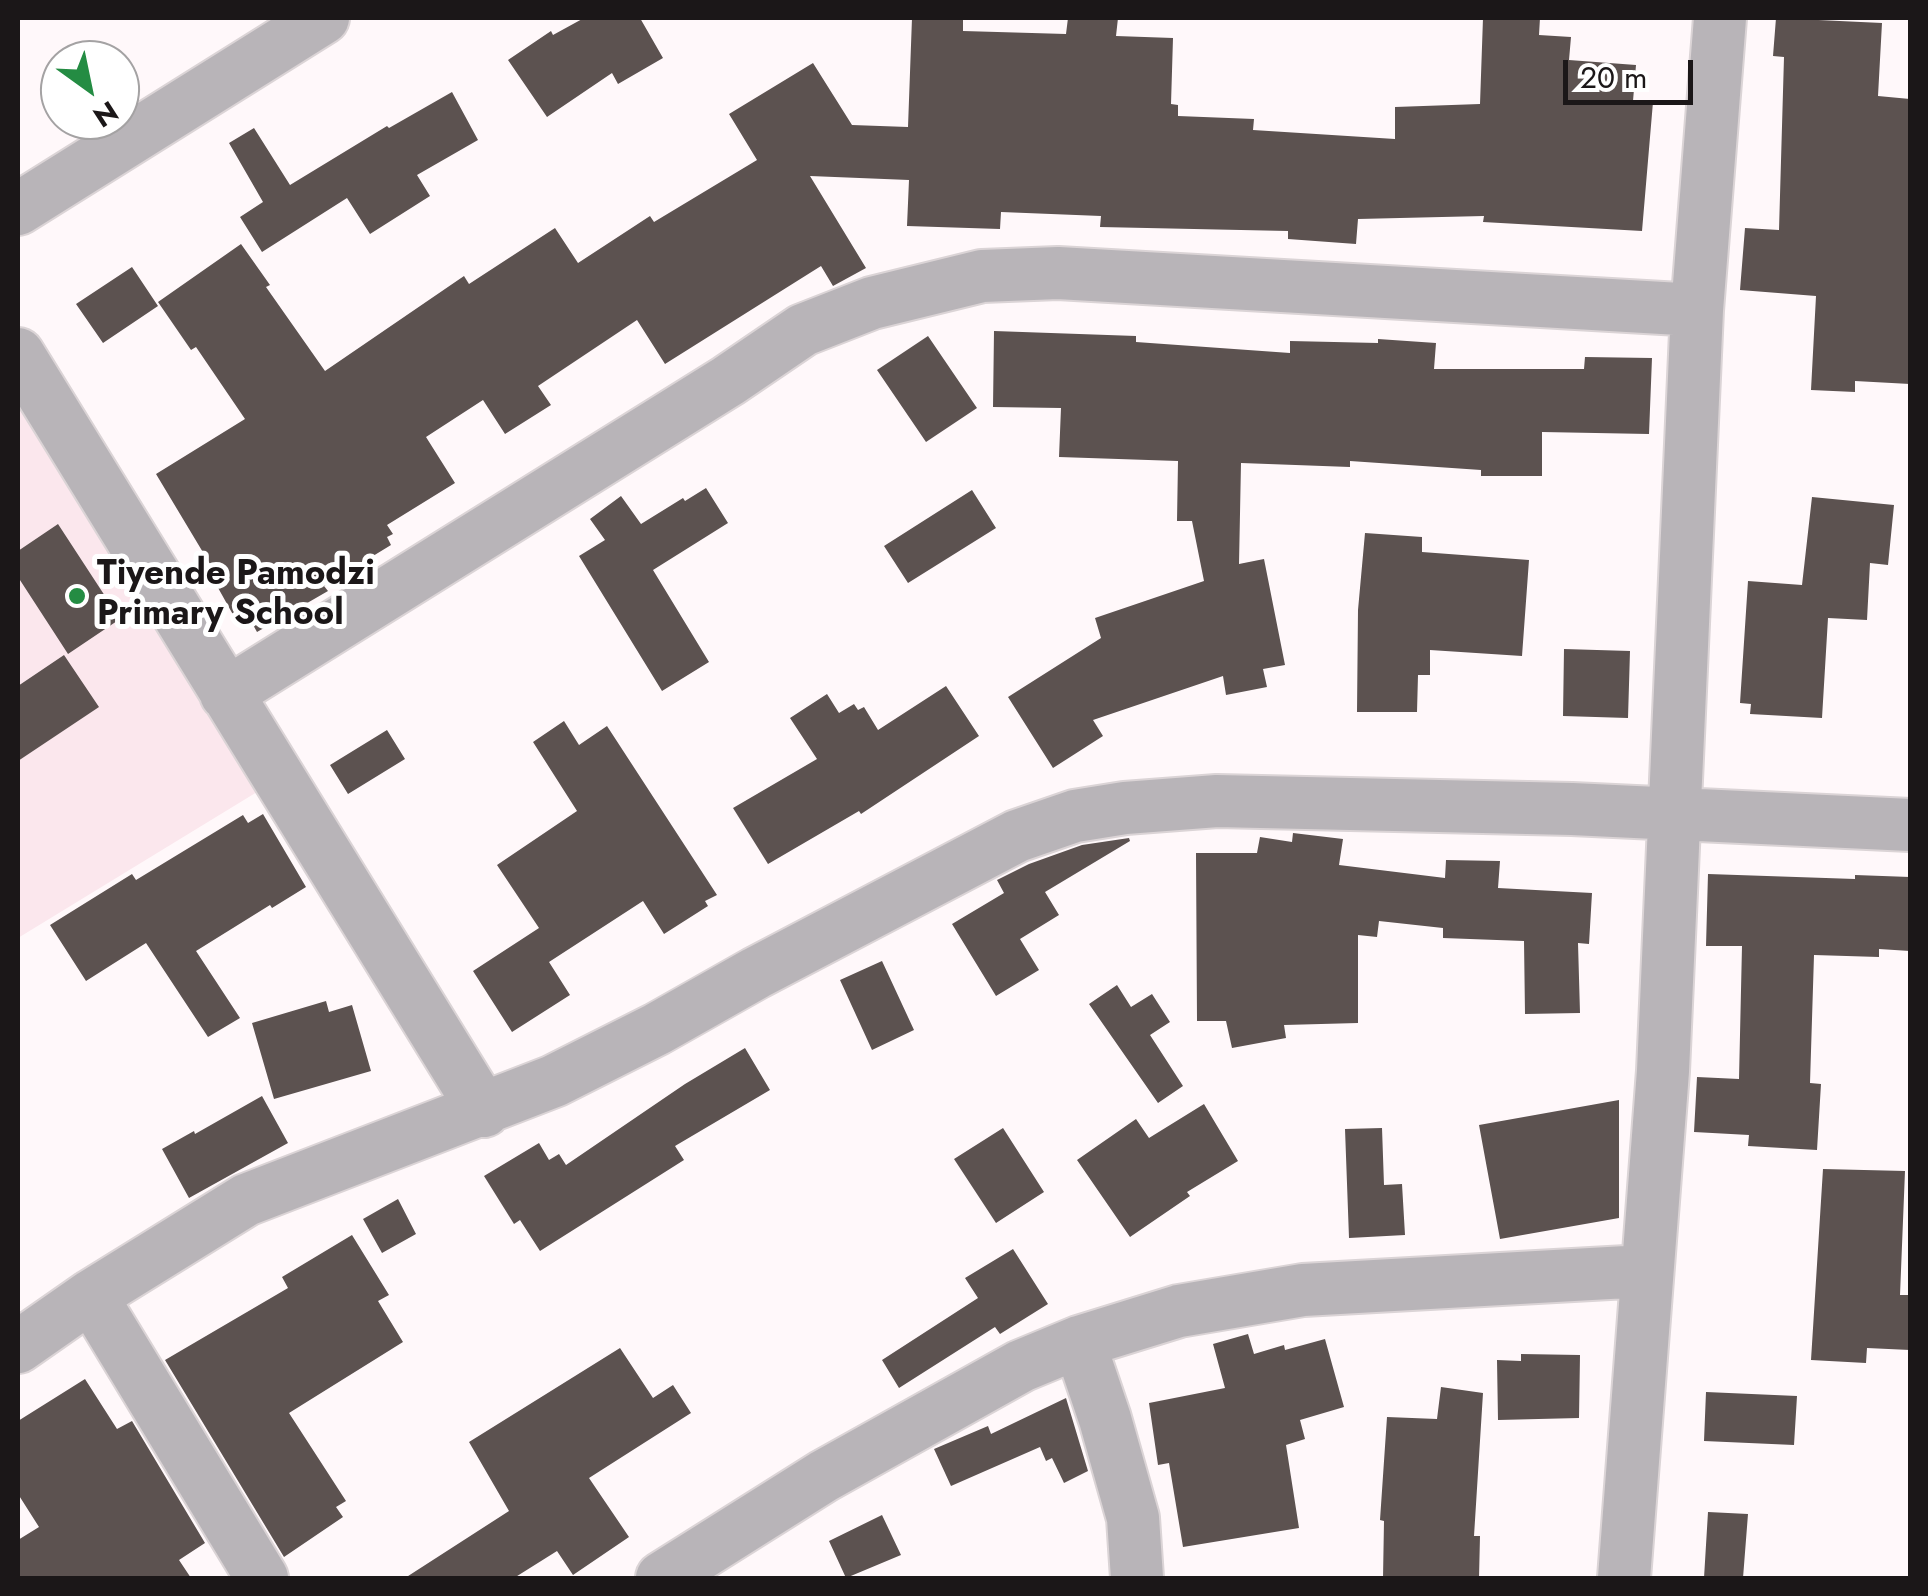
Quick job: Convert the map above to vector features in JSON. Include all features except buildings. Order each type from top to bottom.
[{"type":"street","points":[[18,209],[323,18]]},
{"type":"street","points":[[1624,1578],[1662,1071],[1697,310],[1720,18]]},
{"type":"street","points":[[226,694],[728,381],[803,330],[872,303],[982,276],[1058,272],[1697,310]]},
{"type":"street","points":[[18,354],[484,1110]]},
{"type":"street","points":[[18,1346],[246,1200],[554,1081],[1017,836],[1075,816],[1217,801],[1572,809],[1910,824]]},
{"type":"street","points":[[662,1578],[824,1476],[1020,1366],[1079,1342],[1179,1311],[1303,1290],[1645,1272]]},
{"type":"street","points":[[91,1296],[262,1578]]},
{"type":"street","points":[[1079,1342],[1133,1518],[1137,1578]]},
{"type":"shaded area","name":"Tiyende Pamodzi Primary School","points":[[18,399],[257,792],[18,938]]},
{"type":"place","name":"Tiyende Pamodzi Primary School","points":[[77,596]]}]
